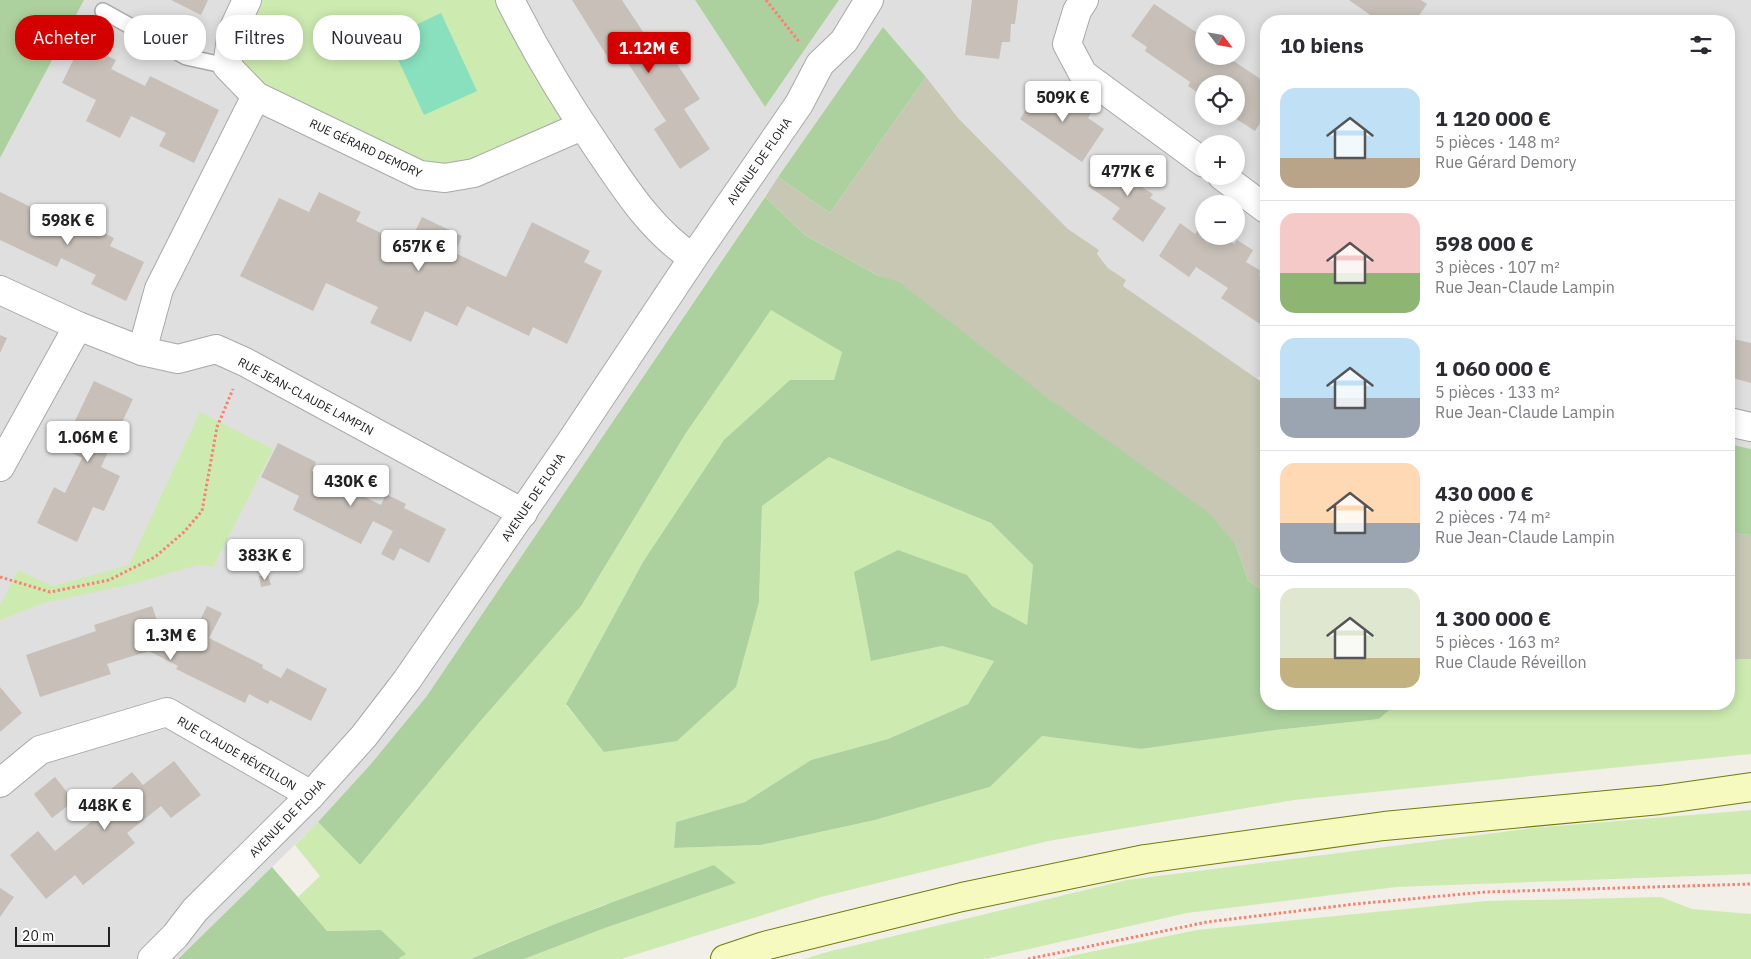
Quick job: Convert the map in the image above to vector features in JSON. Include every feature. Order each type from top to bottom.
[{"type":"main road","points":[[725,959],[764,946],[962,897],[1146,859],[1384,826],[1660,800],[1751,787]]},
{"type":"street","points":[[227,66],[232,32],[247,0]]},
{"type":"street","points":[[510,0],[528,36],[582,126],[635,204],[678,248],[693,258]]},
{"type":"street","name":"AVENUE DE FLOHA","points":[[152,959],[175,936],[195,910],[311,795],[364,736],[407,680],[523,513],[693,258],[799,104],[820,64],[844,41],[869,0]]},
{"type":"street","points":[[1084,0],[1077,11],[1067,44],[1083,74],[1195,156]]},
{"type":"street","name":"RUE GÉRARD DEMORY","points":[[227,66],[256,96],[420,175],[445,178],[474,173],[582,126]]},
{"type":"street","points":[[142,351],[159,289],[256,96]]},
{"type":"street","points":[[1234,185],[1260,204]]},
{"type":"street","name":"RUE JEAN-CLAUDE LAMPIN","points":[[0,290],[78,326],[142,351],[178,359],[216,349],[245,362],[523,513]]},
{"type":"street","points":[[0,467],[78,326]]},
{"type":"street","points":[[1735,423],[1751,427]]},
{"type":"street","name":"RUE CLAUDE RÉVEILLON","points":[[0,783],[40,750],[167,712],[311,795]]},
{"type":"lane","points":[[103,11],[186,57],[227,66]]},
{"type":"path","points":[[766,0],[795,37],[820,64]]},
{"type":"path","points":[[0,577],[50,592],[109,580],[155,557],[202,511],[217,427],[245,362]]},
{"type":"path","points":[[1028,959],[1208,922],[1364,904],[1485,892],[1751,884]]},
{"type":"shaded area","points":[[84,0],[695,0],[765,107],[839,0],[1751,0],[1751,449],[1735,445],[1735,15],[1260,15],[1260,375],[1257,379],[1123,286],[1126,280],[1108,268],[1097,254],[1099,250],[1068,229],[959,119],[883,27],[778,177],[426,697],[370,765],[318,822],[178,959],[0,959],[0,158],[52,60],[114,60],[114,15],[76,15]]},
{"type":"shaded area","points":[[926,77],[959,119],[1068,229],[1099,250],[1097,254],[1108,268],[1126,280],[1123,286],[1260,381],[1260,589],[1248,580],[1236,545],[899,283],[877,275],[805,235],[765,197],[778,177],[830,213]]},
{"type":"shaded area","points":[[1735,534],[1751,535],[1751,659],[1735,660]]},
{"type":"green space","points":[[0,0],[84,0],[76,15],[15,15],[15,60],[52,60],[0,158]]},
{"type":"green space","points":[[247,0],[510,0],[582,126],[445,178],[227,66],[229,60],[303,60],[303,15],[242,15]]},
{"type":"green space","points":[[695,0],[839,0],[765,107]]},
{"type":"green space","points":[[441,13],[477,91],[424,115],[398,60],[420,60],[420,23]]},
{"type":"green space","points":[[883,27],[926,77],[830,213],[778,177]]},
{"type":"green space","points":[[765,197],[805,235],[877,275],[899,282],[1049,399],[1208,512],[1236,545],[1248,580],[1260,589],[1260,710],[1389,710],[1379,719],[1276,730],[1141,749],[1042,736],[990,787],[875,820],[761,845],[674,848],[676,822],[745,802],[811,760],[888,739],[968,704],[994,661],[942,646],[871,661],[854,572],[898,550],[967,575],[992,606],[1027,625],[1033,565],[991,523],[829,457],[762,506],[759,602],[736,687],[677,741],[604,752],[566,704],[643,562],[724,440],[790,380],[834,380],[842,352],[771,310],[686,433],[581,606],[477,725],[360,865],[318,822],[370,765],[426,697]]},
{"type":"green space","points":[[771,309],[842,352],[834,380],[790,380],[643,562],[566,705],[605,752],[759,602],[762,506],[829,457],[991,523],[1033,565],[1027,625],[992,606],[967,575],[871,661],[942,646],[994,661],[968,704],[888,739],[811,760],[745,802],[676,822],[674,848],[761,845],[875,820],[990,787],[1042,736],[1141,749],[1276,730],[1379,719],[1389,710],[1735,710],[1735,660],[1751,659],[1751,754],[1294,800],[1048,841],[821,897],[621,959],[524,959],[605,928],[736,883],[606,904],[471,959],[398,959],[405,954],[381,930],[327,931],[298,897],[320,876],[295,845],[318,822],[360,865],[477,725],[581,606],[686,433]]},
{"type":"green space","points":[[200,412],[273,449],[213,567],[198,565],[128,585],[44,603],[0,620],[0,605],[18,570],[53,586],[129,565]]},
{"type":"green space","points":[[1735,445],[1751,449],[1751,535],[1735,534]]},
{"type":"green space","points":[[1751,810],[1751,874],[1396,887],[1187,913],[985,959],[804,959],[1127,880],[1533,828]]},
{"type":"green space","points":[[714,865],[736,883],[605,928],[524,959],[471,959],[561,922]]},
{"type":"green space","points":[[272,867],[327,931],[381,930],[406,954],[398,959],[178,959]]},
{"type":"green space","points":[[1661,897],[1692,909],[1751,914],[1751,959],[1056,959],[1197,930],[1486,901]]},
{"type":"building","points":[[171,0],[208,0],[201,15]]},
{"type":"building","points":[[572,0],[622,0],[649,41],[658,35],[700,99],[684,109],[710,149],[680,169],[654,129],[666,121],[624,57],[612,64]]},
{"type":"building","points":[[972,0],[1018,0],[1015,24],[1011,24],[1010,42],[1002,42],[999,59],[965,55]]},
{"type":"building","points":[[1349,0],[1421,0],[1427,4],[1419,15],[1370,15]]},
{"type":"building","points":[[1154,4],[1195,31],[1195,65],[1240,65],[1260,79],[1260,123],[1255,131],[1245,124],[1245,75],[1195,75],[1195,91],[1188,86],[1190,82],[1145,51],[1147,47],[1131,36]]},
{"type":"building","points":[[114,59],[116,60],[111,69],[145,86],[150,76],[219,110],[194,163],[159,146],[166,133],[131,116],[120,138],[86,121],[96,100],[62,83],[73,60]]},
{"type":"building","points":[[1041,86],[1057,97],[1060,92],[1091,113],[1088,118],[1104,129],[1082,162],[1020,119]]},
{"type":"building","points":[[1110,155],[1126,166],[1129,162],[1145,173],[1137,184],[1153,194],[1150,198],[1166,208],[1143,242],[1112,219],[1120,208],[1088,186]]},
{"type":"building","points":[[0,192],[76,229],[79,221],[114,238],[110,246],[144,262],[126,301],[91,284],[96,275],[61,258],[57,267],[0,240]]},
{"type":"building","points":[[319,192],[361,212],[356,221],[408,246],[422,217],[462,236],[455,253],[506,277],[532,222],[590,251],[584,262],[602,271],[567,344],[533,327],[529,336],[467,306],[457,326],[425,311],[411,342],[370,323],[378,307],[326,283],[313,311],[240,276],[279,198],[309,212]]},
{"type":"building","points":[[1180,223],[1195,234],[1195,245],[1245,245],[1253,250],[1246,262],[1260,270],[1260,324],[1221,298],[1228,288],[1196,267],[1189,277],[1159,256]]},
{"type":"building","points":[[0,335],[7,338],[0,353]]},
{"type":"building","points":[[1735,339],[1751,343],[1751,383],[1735,379]]},
{"type":"building","points":[[94,381],[133,399],[101,467],[120,476],[104,511],[93,507],[77,542],[37,523],[54,487],[65,493],[82,458],[62,448]]},
{"type":"building","points":[[278,443],[316,462],[312,471],[381,505],[386,494],[406,504],[404,508],[446,529],[429,563],[400,548],[394,561],[381,554],[393,531],[373,521],[361,544],[293,510],[299,496],[261,477]]},
{"type":"building","points":[[268,574],[271,585],[261,587],[259,576]]},
{"type":"building","points":[[152,606],[159,626],[163,625],[191,639],[207,606],[222,613],[209,638],[263,665],[262,668],[281,678],[287,668],[327,689],[311,721],[270,700],[268,704],[249,694],[245,703],[176,669],[178,666],[149,651],[107,664],[111,674],[40,697],[26,655],[96,631],[94,625]]},
{"type":"building","points":[[0,687],[22,713],[0,732]]},
{"type":"building","points":[[174,761],[201,795],[171,818],[161,806],[127,833],[135,843],[83,885],[75,875],[46,899],[10,855],[38,831],[55,851],[107,809],[99,799],[132,772],[143,785]]},
{"type":"building","points":[[55,777],[74,801],[52,818],[34,794]]},
{"type":"building","points":[[0,888],[14,897],[0,917]]}]
